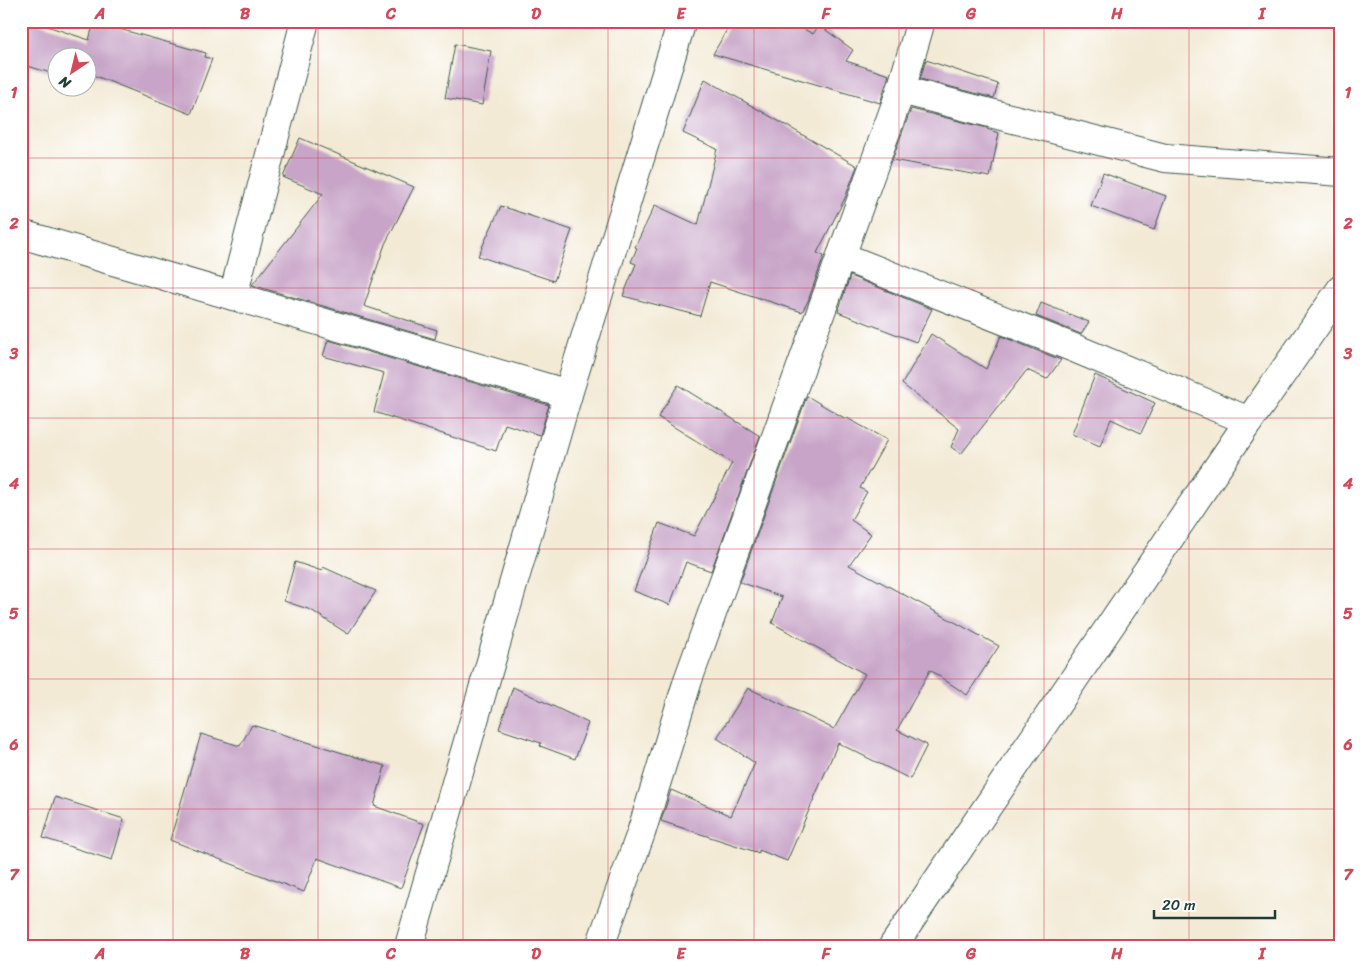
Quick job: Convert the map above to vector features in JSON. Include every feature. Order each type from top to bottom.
[{"type":"street","points":[[232,296],[305,21]]},
{"type":"street","points":[[409,946],[568,394],[682,21]]},
{"type":"street","points":[[600,946],[641,833],[688,680],[901,90],[921,21]]},
{"type":"street","points":[[901,90],[1165,158],[1341,172]]},
{"type":"street","points":[[21,234],[568,394]]},
{"type":"street","points":[[841,256],[1249,421]]},
{"type":"street","points":[[894,946],[1249,421],[1341,289]]},
{"type":"building","points":[[21,21],[32,21],[89,40],[94,22],[206,53],[205,57],[212,59],[191,114],[98,77],[98,48],[48,48],[48,72],[21,64]]},
{"type":"building","points":[[732,21],[789,21],[813,34],[819,25],[853,50],[846,61],[889,75],[880,103],[713,54]]},
{"type":"building","points":[[455,44],[491,51],[482,105],[445,98]]},
{"type":"building","points":[[926,60],[998,84],[994,98],[920,79]]},
{"type":"building","points":[[705,79],[857,166],[845,198],[817,253],[824,256],[808,301],[802,312],[710,282],[700,316],[623,296],[636,264],[631,262],[637,248],[635,247],[655,205],[698,225],[717,149],[683,133]]},
{"type":"building","points":[[911,109],[987,128],[999,133],[990,177],[892,160]]},
{"type":"building","points":[[300,138],[414,187],[385,244],[364,306],[437,330],[435,339],[252,285],[323,194],[283,177]]},
{"type":"building","points":[[1103,173],[1166,196],[1154,230],[1091,206]]},
{"type":"building","points":[[501,206],[572,230],[554,281],[478,256]]},
{"type":"building","points":[[850,276],[932,309],[916,342],[838,312]]},
{"type":"building","points":[[1041,303],[1089,322],[1081,334],[1036,316]]},
{"type":"building","points":[[931,334],[986,369],[1001,336],[1061,360],[1047,379],[1027,370],[961,454],[951,447],[959,429],[902,384]]},
{"type":"building","points":[[328,340],[549,405],[540,435],[505,424],[496,451],[374,412],[384,373],[323,356]]},
{"type":"building","points":[[1095,375],[1155,403],[1141,433],[1111,419],[1100,446],[1072,434]]},
{"type":"building","points":[[678,385],[760,436],[711,571],[686,562],[670,605],[634,591],[659,523],[694,536],[732,463],[658,417]]},
{"type":"building","points":[[807,396],[887,440],[860,488],[867,492],[851,520],[871,534],[849,565],[999,646],[967,695],[930,670],[897,730],[927,745],[910,779],[838,743],[787,861],[759,850],[759,853],[661,821],[671,790],[731,816],[755,763],[717,738],[748,688],[834,729],[865,674],[772,623],[782,597],[740,582]]},
{"type":"building","points":[[295,562],[322,571],[323,567],[376,591],[348,634],[311,610],[284,601]]},
{"type":"building","points":[[513,687],[588,723],[575,759],[540,746],[541,743],[499,729]]},
{"type":"building","points":[[252,725],[385,766],[374,806],[424,824],[401,888],[317,858],[304,892],[170,840],[201,734],[240,746]]},
{"type":"building","points":[[55,797],[124,819],[112,860],[43,838]]}]
